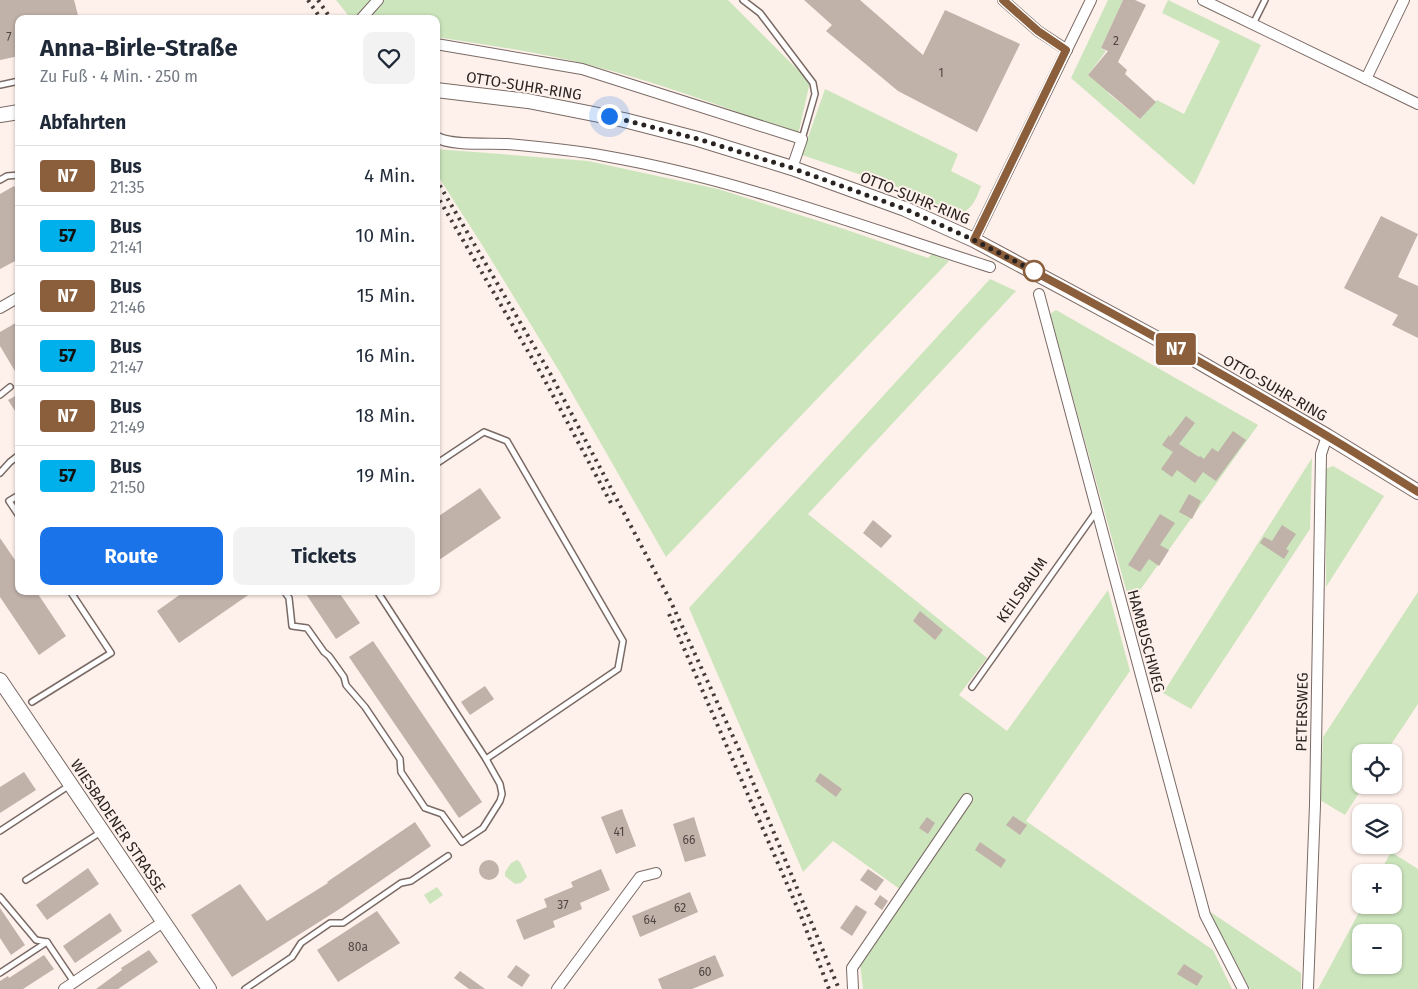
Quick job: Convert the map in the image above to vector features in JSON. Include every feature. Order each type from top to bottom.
[{"type":"street","points":[[365,15],[378,0]]},
{"type":"street","points":[[1003,0],[1043,34],[1066,50]]},
{"type":"street","points":[[974,240],[1091,0]]},
{"type":"street","points":[[1203,0],[1418,104]]},
{"type":"street","points":[[1366,78],[1404,0]]},
{"type":"street","points":[[440,45],[582,69],[802,139],[792,168]]},
{"type":"street","name":"OTTO-SUHR-RING","points":[[440,90],[528,101],[624,120],[698,139],[792,168],[905,209],[974,240],[1180,351],[1327,436],[1418,492]]},
{"type":"street","points":[[0,115],[15,113]]},
{"type":"street","points":[[440,139],[454,142],[506,144],[594,154],[679,171],[788,201],[990,267]]},
{"type":"street","name":"HAMBUSCHWEG","points":[[1039,294],[1204,915],[1243,989]]},
{"type":"street","points":[[0,308],[15,299]]},
{"type":"street","name":"PETERSWEG","points":[[1308,989],[1315,805],[1321,454],[1327,436]]},
{"type":"street","name":"WIESBADENER STRASSE","points":[[0,680],[209,989]]},
{"type":"street","points":[[853,989],[852,968],[967,799]]},
{"type":"street","points":[[557,989],[640,877],[656,873]]},
{"type":"street","points":[[64,989],[162,922]]},
{"type":"lane","points":[[744,0],[760,14],[813,83],[815,94],[802,139]]},
{"type":"lane","points":[[1253,24],[1265,0]]},
{"type":"lane","points":[[0,85],[15,82]]},
{"type":"lane","points":[[0,180],[7,176],[15,175]]},
{"type":"lane","points":[[0,395],[10,387]]},
{"type":"lane","points":[[440,461],[484,432],[507,441],[623,641],[618,669],[486,760]]},
{"type":"lane","points":[[0,473],[15,458]]},
{"type":"lane","points":[[15,497],[9,501],[15,510]]},
{"type":"lane","name":"KEILSBAUM","points":[[972,686],[1096,512]]},
{"type":"lane","points":[[32,702],[111,653],[73,595]]},
{"type":"lane","points":[[287,595],[289,598],[292,626],[307,628],[344,677],[346,685],[365,707],[400,760],[401,772],[425,808],[442,814],[462,842],[483,828],[500,801],[502,794],[500,784],[380,595]]},
{"type":"lane","points":[[0,831],[70,785]]},
{"type":"lane","points":[[26,880],[102,831]]},
{"type":"lane","points":[[245,989],[292,956],[301,943],[330,923],[343,923],[401,883],[411,881],[448,856]]},
{"type":"lane","points":[[0,896],[36,940],[47,942],[74,982]]},
{"type":"lane","points":[[0,973],[47,942]]},
{"type":"green space","points":[[336,0],[728,0],[810,82],[798,135],[697,98],[619,73],[535,53],[440,38],[440,15],[348,15]]},
{"type":"green space","points":[[1108,0],[1123,0],[1101,48],[1106,51],[1088,75],[1140,119],[1157,100],[1184,114],[1220,41],[1162,13],[1168,0],[1261,45],[1194,185],[1071,78]]},
{"type":"green space","points":[[825,89],[958,154],[951,171],[981,186],[969,209],[954,212],[897,187],[802,155]]},
{"type":"green space","points":[[440,149],[588,161],[718,189],[928,258],[932,254],[949,261],[666,557],[561,374],[440,179]]},
{"type":"green space","points":[[990,279],[1016,291],[808,514],[987,658],[959,695],[1007,731],[1108,590],[1130,671],[1026,821],[1213,950],[1232,989],[863,989],[860,963],[908,895],[833,841],[803,872],[689,608]]},
{"type":"green space","points":[[1056,310],[1258,425],[1130,604],[1050,314]]},
{"type":"green space","points":[[1312,458],[1310,529],[1191,709],[1163,693]]},
{"type":"green space","points":[[1333,466],[1384,496],[1326,587],[1326,469]]},
{"type":"green space","points":[[1418,592],[1418,704],[1391,744],[1352,744],[1352,794],[1358,794],[1345,815],[1320,800],[1323,737]]},
{"type":"green space","points":[[1390,854],[1394,854],[1418,869],[1418,989],[1318,989],[1352,926],[1352,974],[1402,974],[1402,924],[1353,924],[1358,914],[1402,914],[1402,864],[1384,864]]},
{"type":"green space","points":[[517,860],[520,862],[527,877],[521,883],[515,884],[505,876],[505,872],[511,863]]},
{"type":"green space","points":[[437,887],[443,895],[430,904],[424,895]]},
{"type":"green space","points":[[1209,911],[1301,973],[1301,989],[1250,989]]},
{"type":"building","points":[[0,0],[74,0],[78,15],[15,15],[15,57],[0,60]]},
{"type":"building","points":[[804,0],[860,0],[923,55],[945,10],[1020,44],[977,132],[898,91],[826,31],[832,25]]},
{"type":"building","points":[[1123,0],[1135,0],[1146,5],[1118,62],[1127,70],[1125,74],[1156,102],[1140,119],[1088,75],[1108,51],[1101,48]]},
{"type":"building","points":[[14,186],[15,188],[15,261],[0,269],[0,194]]},
{"type":"building","points":[[1381,216],[1418,234],[1398,277],[1418,286],[1418,338],[1392,325],[1398,315],[1344,288]]},
{"type":"building","points":[[15,323],[15,371],[0,346],[0,332]]},
{"type":"building","points":[[15,396],[15,411],[8,400]]},
{"type":"building","points":[[1186,416],[1195,423],[1179,444],[1204,459],[1212,448],[1218,452],[1233,431],[1246,440],[1216,481],[1203,472],[1195,483],[1177,470],[1172,477],[1161,469],[1173,452],[1162,445]]},
{"type":"building","points":[[480,488],[501,518],[440,559],[440,515]]},
{"type":"building","points":[[1189,494],[1201,501],[1192,519],[1179,512]]},
{"type":"building","points":[[1160,514],[1175,523],[1160,545],[1169,550],[1159,566],[1149,559],[1140,572],[1128,565]]},
{"type":"building","points":[[873,520],[892,536],[881,548],[863,533]]},
{"type":"building","points":[[1282,525],[1296,534],[1286,549],[1289,551],[1284,559],[1260,543],[1264,537],[1272,541]]},
{"type":"building","points":[[0,538],[15,560],[15,595],[39,595],[66,636],[39,655],[0,597]]},
{"type":"building","points":[[179,595],[248,595],[179,643],[157,611]]},
{"type":"building","points":[[307,595],[341,595],[360,623],[336,639]]},
{"type":"building","points":[[920,611],[943,630],[935,640],[913,621]]},
{"type":"building","points":[[373,641],[482,802],[459,818],[349,657]]},
{"type":"building","points":[[485,686],[494,699],[470,715],[461,702]]},
{"type":"building","points":[[24,772],[36,790],[0,813],[0,787]]},
{"type":"building","points":[[820,773],[842,789],[836,797],[815,781]]},
{"type":"building","points":[[622,809],[636,846],[616,854],[601,817]]},
{"type":"building","points":[[1013,816],[1027,825],[1020,835],[1006,825]]},
{"type":"building","points":[[694,817],[706,856],[685,862],[673,824]]},
{"type":"building","points":[[927,817],[935,823],[928,834],[919,828]]},
{"type":"building","points":[[415,822],[431,846],[338,910],[232,977],[191,915],[240,884],[267,921],[328,883]]},
{"type":"building","points":[[980,842],[1006,860],[1001,868],[975,850]]},
{"type":"building","points":[[489,860],[496,863],[499,870],[496,877],[489,880],[482,877],[479,870],[482,863]]},
{"type":"building","points":[[88,868],[99,884],[47,920],[36,905]]},
{"type":"building","points":[[601,869],[610,890],[580,903],[582,909],[553,921],[555,927],[524,940],[516,920],[547,907],[544,899],[573,887],[571,882]]},
{"type":"building","points":[[868,869],[884,880],[876,891],[860,880]]},
{"type":"building","points":[[690,892],[698,912],[640,937],[632,916]]},
{"type":"building","points":[[880,895],[888,901],[882,910],[874,904]]},
{"type":"building","points":[[856,905],[867,912],[852,936],[840,928]]},
{"type":"building","points":[[0,908],[25,945],[11,955],[0,938]]},
{"type":"building","points":[[377,911],[400,943],[338,982],[317,950]]},
{"type":"building","points":[[110,913],[122,931],[75,963],[63,946]]},
{"type":"building","points":[[149,950],[158,962],[118,989],[96,989],[122,970],[121,968]]},
{"type":"building","points":[[44,955],[54,969],[23,989],[0,989],[0,981],[8,976],[9,978]]},
{"type":"building","points":[[715,955],[724,976],[692,989],[662,989],[658,979]]},
{"type":"building","points":[[1184,964],[1203,976],[1197,986],[1177,974]]},
{"type":"building","points":[[516,965],[530,975],[522,987],[507,977]]},
{"type":"building","points":[[460,971],[485,989],[469,989],[454,978]]},
{"type":"railway","points":[[308,0],[318,15]]},
{"type":"railway","points":[[318,0],[328,15]]},
{"type":"railway","points":[[440,186],[551,375],[670,600],[742,756],[839,989]]},
{"type":"railway","points":[[440,201],[543,377],[612,505]]},
{"type":"railway","points":[[669,614],[801,916],[829,989]]},
{"type":"bus line","name":"N7","points":[[1003,0],[1038,31],[1066,50],[974,240],[1180,351],[1327,436],[1418,492]]},
{"type":"route","points":[[609,116],[698,139],[792,168],[905,209],[974,240],[1034,271]]}]
